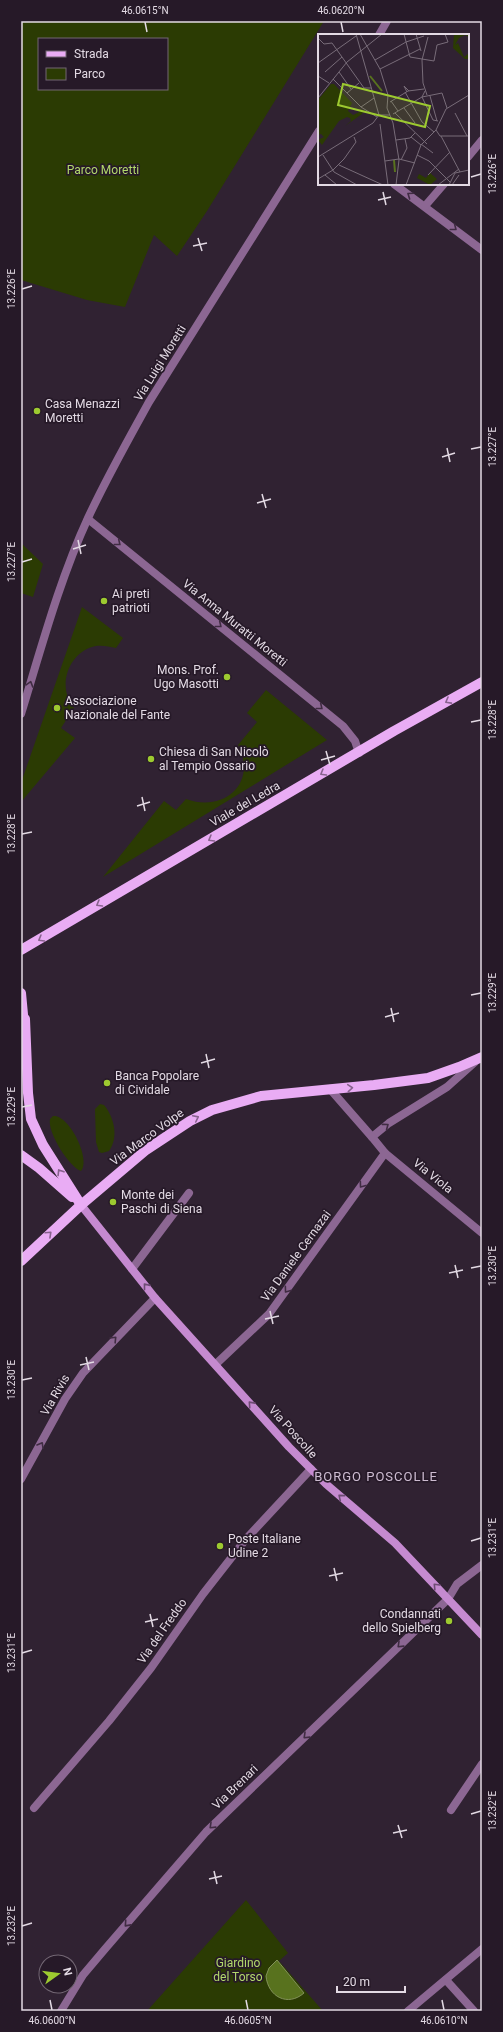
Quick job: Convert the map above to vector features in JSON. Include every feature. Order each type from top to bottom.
[{"type":"main road","name":"Viale del Ledra","points":[[21,950],[482,682]]},
{"type":"main road","points":[[21,994],[25,1020],[28,1093],[31,1119],[43,1145],[81,1205]]},
{"type":"main road","points":[[21,1045],[25,1020]]},
{"type":"main road","name":"Via Marco Volpe","points":[[21,1261],[81,1205],[162,1139],[190,1121],[212,1110],[261,1096],[428,1078],[480,1058]]},
{"type":"main road","points":[[21,1155],[39,1168],[81,1205]]},
{"type":"street","points":[[380,34],[387,21]]},
{"type":"street","name":"Via Luigi Moretti","points":[[21,714],[66,575],[88,519],[149,402],[318,133]]},
{"type":"street","points":[[469,156],[482,140]]},
{"type":"street","points":[[395,185],[482,250]]},
{"type":"street","points":[[425,206],[443,185]]},
{"type":"street","name":"Via Anna Muratti Moretti","points":[[88,519],[343,726],[355,741],[359,753]]},
{"type":"street","name":"Via Marco Volpe","points":[[372,1137],[389,1123],[447,1087],[480,1058]]},
{"type":"street","points":[[330,1089],[372,1137]]},
{"type":"street","name":"Via Viola","points":[[372,1137],[385,1153],[482,1233]]},
{"type":"street","name":"Via Daniele Cernazai","points":[[216,1364],[269,1314],[385,1153]]},
{"type":"street","points":[[132,1269],[189,1193]]},
{"type":"street","name":"Via Poscolle","points":[[81,1205],[155,1298],[311,1469],[394,1543],[482,1635]]},
{"type":"street","name":"Via Rivis","points":[[21,1479],[65,1399],[83,1373],[155,1298]]},
{"type":"street","name":"Via del Freddo","points":[[34,1808],[109,1721],[151,1668],[204,1594],[246,1539],[311,1469]]},
{"type":"street","name":"Via Brenari","points":[[61,2011],[83,1975],[206,1832],[448,1599],[457,1584],[482,1565]]},
{"type":"street","points":[[451,1810],[482,1764]]},
{"type":"street","points":[[408,2011],[482,1949]]},
{"type":"street","points":[[446,1980],[474,2011]]},
{"type":"green space","name":"Parco Moretti","points":[[21,21],[324,21],[207,211],[177,256],[154,235],[125,307],[87,300],[21,280]]},
{"type":"green space","points":[[21,543],[43,564],[33,597],[21,593]]},
{"type":"green space","points":[[82,607],[123,638],[116,648],[99,646],[89,648],[81,653],[70,666],[67,675],[66,692],[74,708],[61,728],[75,738],[21,802],[21,783]]},
{"type":"green space","points":[[266,690],[327,740],[103,877],[164,801],[176,810],[186,799],[200,802],[213,802],[234,792],[244,771],[243,759],[238,745],[257,722],[247,713]]},
{"type":"green space","points":[[100,1104],[104,1105],[113,1121],[114,1127],[114,1140],[112,1145],[109,1151],[102,1153],[99,1152],[96,1142],[95,1109]]},
{"type":"green space","points":[[53,1116],[59,1117],[66,1122],[77,1138],[83,1157],[81,1171],[76,1168],[65,1156],[55,1140],[50,1125],[50,1119]]},
{"type":"green space","name":"Giardino del Torso","points":[[246,1900],[288,1953],[279,1961],[323,2011],[147,2011]]},
{"type":"shaded area","points":[[277,1960],[304,1993],[292,1999],[280,1998],[275,1994],[268,1983],[266,1976],[269,1968]]},
{"type":"place","name":"Casa Menazzi Moretti","points":[[37,411]]},
{"type":"place","name":"Ai preti patrioti","points":[[104,601]]},
{"type":"place","name":"Mons. Prof. Ugo Masotti","points":[[227,677]]},
{"type":"place","name":"Associazione Nazionale del Fante","points":[[57,708]]},
{"type":"place","name":"Chiesa di San Nicolò al Tempio Ossario","points":[[151,759]]},
{"type":"place","name":"Banca Popolare di Cividale","points":[[107,1083]]},
{"type":"place","name":"Monte dei Paschi di Siena","points":[[113,1202]]},
{"type":"place","name":"Poste Italiane Udine 2","points":[[220,1546]]},
{"type":"place","name":"Condannati dello Spielberg","points":[[449,1621]]},
{"type":"district","name":"BORGO POSCOLLE","points":[[376,1476]]}]
